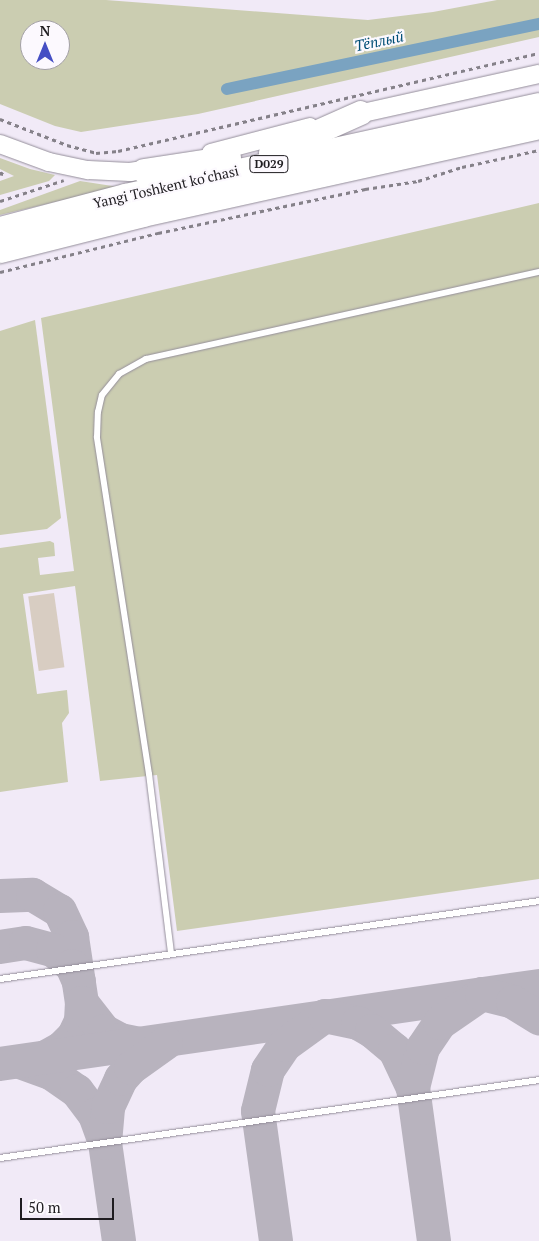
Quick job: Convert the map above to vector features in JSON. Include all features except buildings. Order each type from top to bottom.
[{"type":"highway","name":"Yangi Toshkent ko‘chasi","points":[[0,229],[217,176],[539,105]]},
{"type":"highway","points":[[217,176],[361,113]]},
{"type":"highway","name":"Yangi Toshkent ko‘chasi","points":[[0,251],[152,213],[539,127]]},
{"type":"highway","points":[[144,171],[431,128]]},
{"type":"main road","points":[[0,144],[75,168],[116,173],[144,171],[361,113],[539,74]]},
{"type":"lane","points":[[171,953],[149,774],[98,438],[98,412],[102,395],[119,374],[146,359],[539,272]]},
{"type":"lane","points":[[0,979],[539,900]]},
{"type":"lane","points":[[0,1158],[539,1080]]},
{"type":"path","points":[[0,118],[67,145],[96,152],[118,152],[539,53]]},
{"type":"path","points":[[0,272],[158,233],[365,188],[418,181],[462,167],[539,150]]},
{"type":"green space","points":[[0,0],[106,0],[368,20],[433,12],[497,0],[539,0],[539,37],[198,114],[81,132],[55,126],[0,104]]},
{"type":"green space","points":[[0,158],[30,169],[55,175],[49,181],[0,195],[0,181],[14,176],[0,169]]},
{"type":"green space","points":[[80,181],[119,187],[0,215],[0,210]]},
{"type":"green space","points":[[539,203],[539,879],[177,931],[157,775],[100,781],[75,586],[23,594],[37,694],[67,690],[69,713],[62,723],[68,782],[0,792],[0,548],[50,541],[54,543],[55,556],[38,558],[40,575],[74,571],[41,318]]},
{"type":"green space","points":[[35,320],[61,518],[47,529],[0,535],[0,331]]},
{"type":"waterway","name":"Тёплый","points":[[227,89],[539,24]]},
{"type":"taxiway","points":[[0,896],[33,895],[60,911],[72,937],[82,1003]]},
{"type":"taxiway","points":[[0,947],[26,943],[53,950],[72,966],[79,982]]},
{"type":"taxiway","points":[[0,1064],[539,986]]},
{"type":"taxiway","points":[[434,1241],[413,1088],[423,1048],[440,1023],[482,994],[513,1002],[539,1018]]},
{"type":"taxiway","points":[[44,1058],[62,1048],[74,1036],[81,1021],[82,1003],[104,1031],[120,1040],[140,1044]]},
{"type":"taxiway","points":[[276,1241],[258,1111],[268,1070],[285,1045],[325,1016],[358,1023],[372,1031],[395,1050],[413,1088]]},
{"type":"taxiway","points":[[119,1241],[105,1143],[108,1107],[121,1079],[131,1068],[166,1043]]},
{"type":"taxiway","points":[[20,1062],[51,1073],[77,1091],[95,1115],[105,1143]]}]
